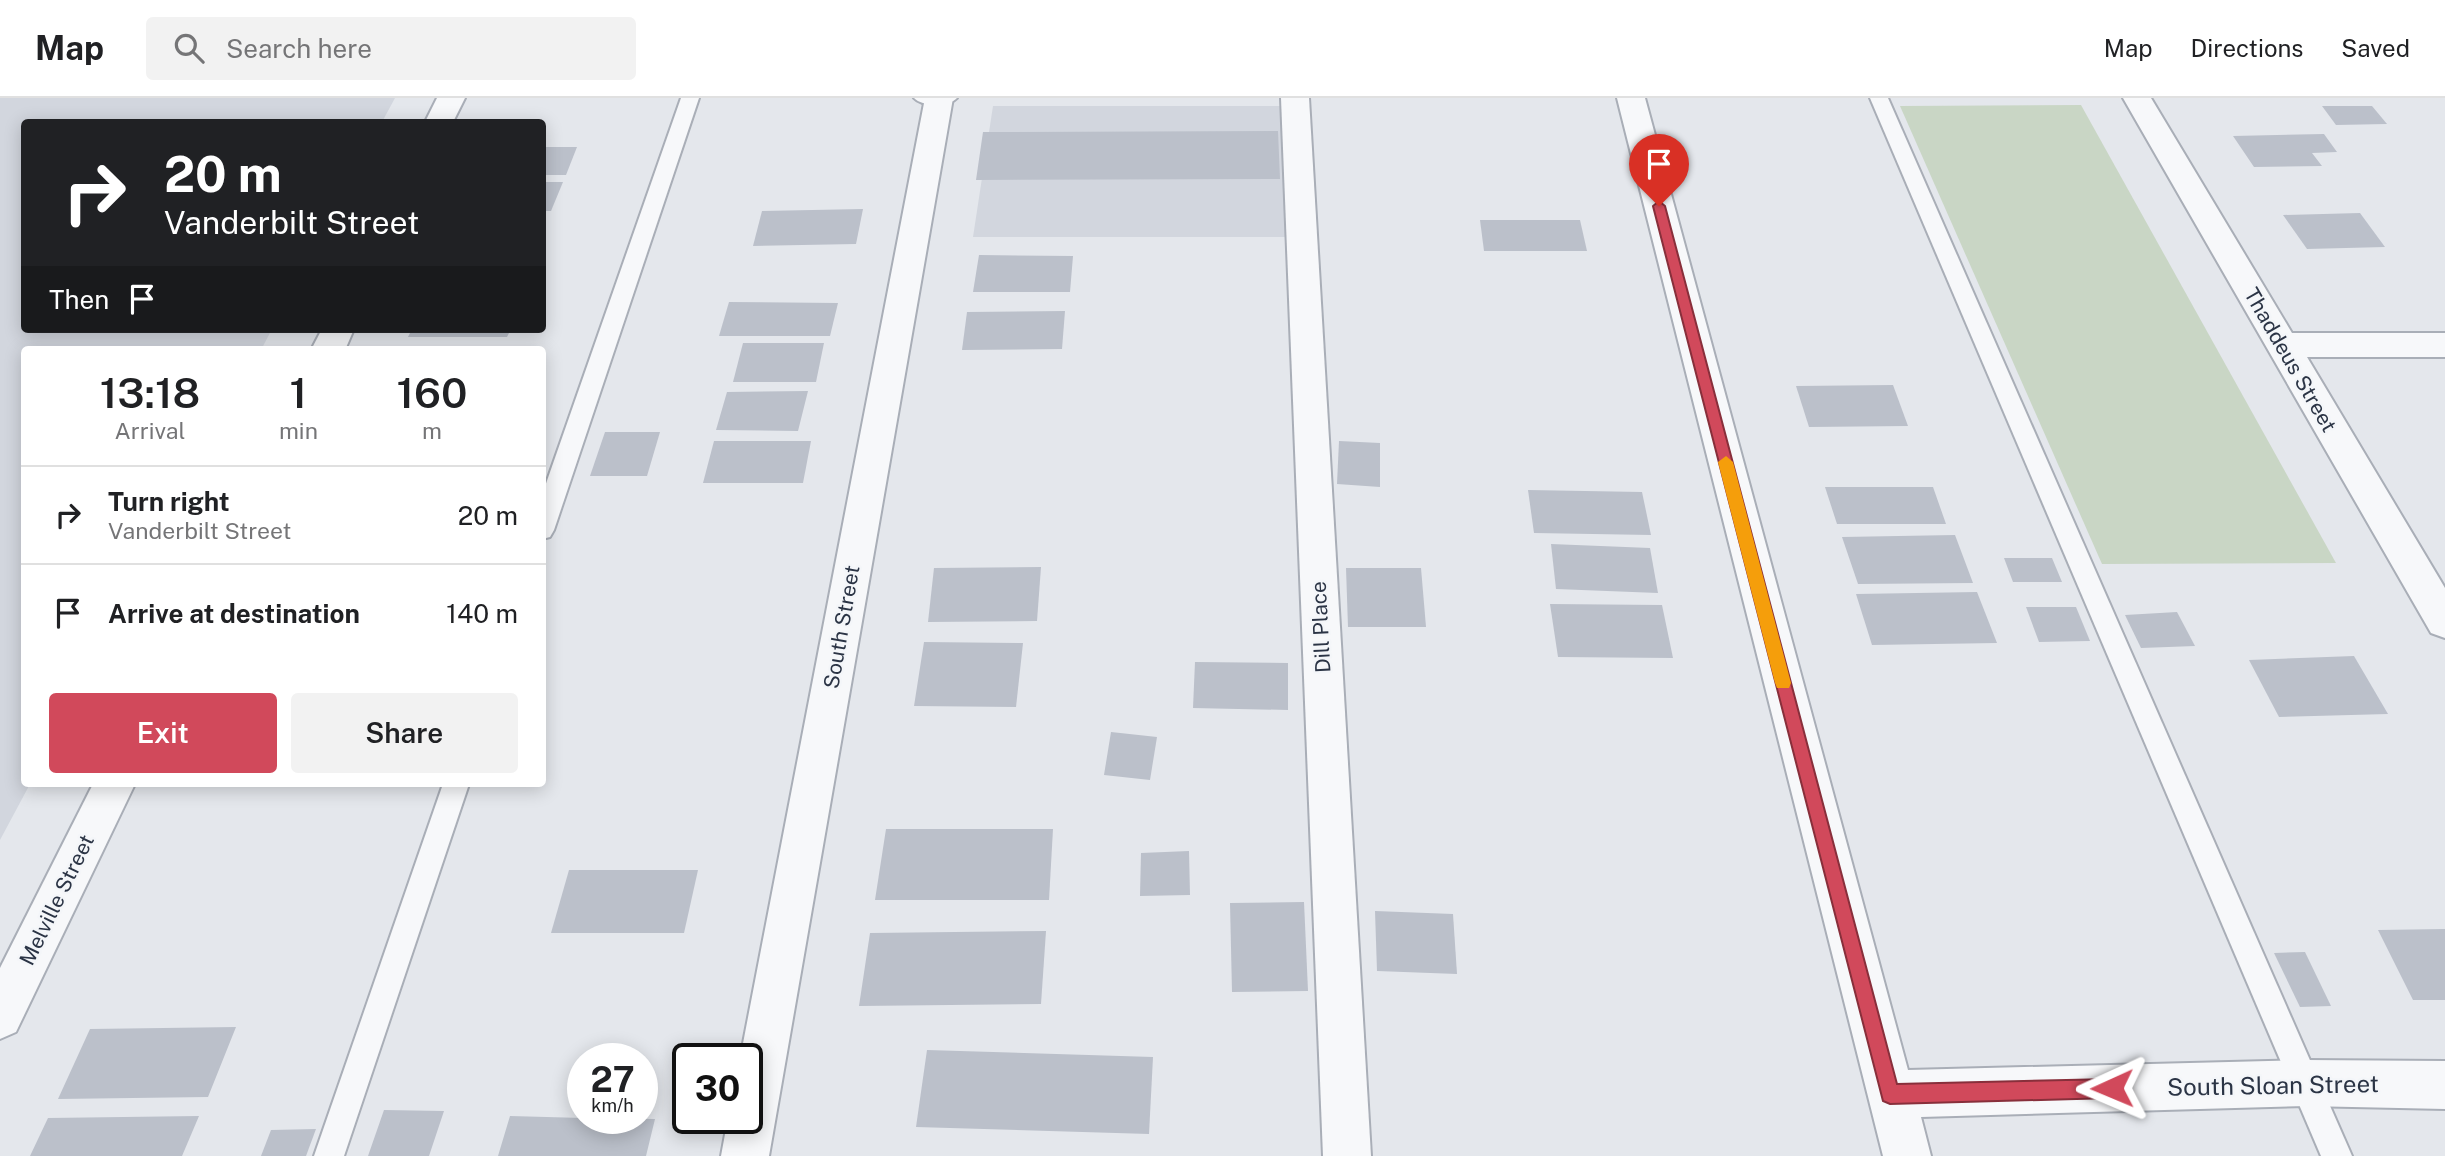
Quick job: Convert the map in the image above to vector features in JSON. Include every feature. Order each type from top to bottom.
[{"type":"street","points":[[441,119],[452,98]]},
{"type":"street","name":"South Street","points":[[745,1156],[939,98]]},
{"type":"street","name":"Dill Place","points":[[1295,98],[1347,1156]]},
{"type":"street","points":[[1631,98],[1907,1156]]},
{"type":"street","name":"Thaddeus Street","points":[[2137,98],[2445,622]]},
{"type":"street","points":[[2281,345],[2445,345]]},
{"type":"street","name":"Melville Street","points":[[0,1016],[113,787]]},
{"type":"street","name":"South Sloan Street","points":[[1890,1094],[2306,1083],[2445,1085]]},
{"type":"lane","points":[[546,518],[690,98]]},
{"type":"lane","points":[[923,98],[948,98]]},
{"type":"lane","points":[[1879,98],[2337,1156]]},
{"type":"lane","points":[[329,1156],[455,787]]},
{"type":"shaded area","points":[[0,98],[395,98],[384,119],[21,119],[21,333],[270,333],[263,346],[21,346],[21,787],[28,787],[0,840]]},
{"type":"shaded area","points":[[993,106],[1283,106],[1287,237],[973,237]]},
{"type":"green space","points":[[2081,105],[2336,563],[2102,564],[1900,106]]},
{"type":"building","points":[[2322,106],[2372,106],[2387,124],[2336,125]]},
{"type":"building","points":[[1278,131],[1280,179],[976,180],[983,132]]},
{"type":"building","points":[[2324,134],[2337,152],[2312,153],[2322,166],[2254,167],[2233,136]]},
{"type":"building","points":[[546,147],[577,147],[566,175],[546,175]]},
{"type":"building","points":[[546,182],[563,182],[551,211],[546,211]]},
{"type":"building","points":[[863,209],[856,244],[753,246],[762,211]]},
{"type":"building","points":[[2360,213],[2385,247],[2307,249],[2283,215]]},
{"type":"building","points":[[1480,220],[1580,220],[1587,251],[1484,251]]},
{"type":"building","points":[[979,255],[1073,256],[1070,292],[973,292]]},
{"type":"building","points":[[729,302],[838,303],[830,336],[719,336]]},
{"type":"building","points":[[1065,311],[1062,349],[962,350],[967,312]]},
{"type":"building","points":[[410,333],[509,333],[507,337],[408,337]]},
{"type":"building","points":[[743,343],[824,343],[816,382],[733,382]]},
{"type":"building","points":[[1893,385],[1908,426],[1809,427],[1796,386]]},
{"type":"building","points":[[808,391],[798,431],[716,430],[727,392]]},
{"type":"building","points":[[605,432],[660,432],[647,476],[590,476]]},
{"type":"building","points":[[714,441],[811,441],[803,483],[703,483]]},
{"type":"building","points":[[1339,441],[1380,443],[1380,487],[1337,484]]},
{"type":"building","points":[[1825,487],[1933,487],[1946,524],[1837,524]]},
{"type":"building","points":[[1528,490],[1642,492],[1651,535],[1534,533]]},
{"type":"building","points":[[1955,535],[1973,583],[1858,584],[1842,537]]},
{"type":"building","points":[[1551,544],[1650,548],[1658,593],[1556,589]]},
{"type":"building","points":[[2004,558],[2052,558],[2062,582],[2013,582]]},
{"type":"building","points":[[1041,567],[1037,621],[928,622],[934,568]]},
{"type":"building","points":[[1346,568],[1421,568],[1426,627],[1348,627]]},
{"type":"building","points":[[1977,592],[1997,643],[1872,645],[1856,594]]},
{"type":"building","points":[[1550,604],[1662,605],[1673,658],[1558,657]]},
{"type":"building","points":[[2026,607],[2076,607],[2090,641],[2039,642]]},
{"type":"building","points":[[2177,612],[2195,646],[2141,648],[2125,615]]},
{"type":"building","points":[[924,642],[1023,643],[1016,707],[914,706]]},
{"type":"building","points":[[2354,656],[2388,714],[2279,717],[2249,660]]},
{"type":"building","points":[[1195,662],[1288,663],[1288,710],[1193,708]]},
{"type":"building","points":[[1111,732],[1157,737],[1150,780],[1104,775]]},
{"type":"building","points":[[886,829],[1053,829],[1049,900],[875,900]]},
{"type":"building","points":[[1189,851],[1190,895],[1140,896],[1141,853]]},
{"type":"building","points":[[569,870],[698,870],[684,933],[551,933]]},
{"type":"building","points":[[1304,902],[1308,991],[1232,992],[1230,903]]},
{"type":"building","points":[[1375,911],[1453,914],[1457,974],[1377,971]]},
{"type":"building","points":[[2445,929],[2445,1000],[2413,1000],[2378,930]]},
{"type":"building","points":[[1046,931],[1041,1004],[859,1006],[870,933]]},
{"type":"building","points":[[2305,952],[2331,1006],[2300,1007],[2274,953]]},
{"type":"building","points":[[236,1027],[208,1097],[58,1099],[90,1029]]},
{"type":"building","points":[[927,1050],[1153,1057],[1149,1134],[916,1127]]},
{"type":"building","points":[[384,1110],[444,1111],[429,1156],[368,1156]]},
{"type":"building","points":[[199,1116],[182,1156],[30,1156],[48,1118]]},
{"type":"building","points":[[510,1116],[567,1117],[567,1134],[651,1134],[646,1156],[498,1156]]},
{"type":"building","points":[[316,1129],[306,1156],[261,1156],[271,1130]]},
{"type":"slow traffic","points":[[1726,462],[1783,683]]},
{"type":"route","points":[[1659,206],[1890,1094],[2112,1088]]}]
